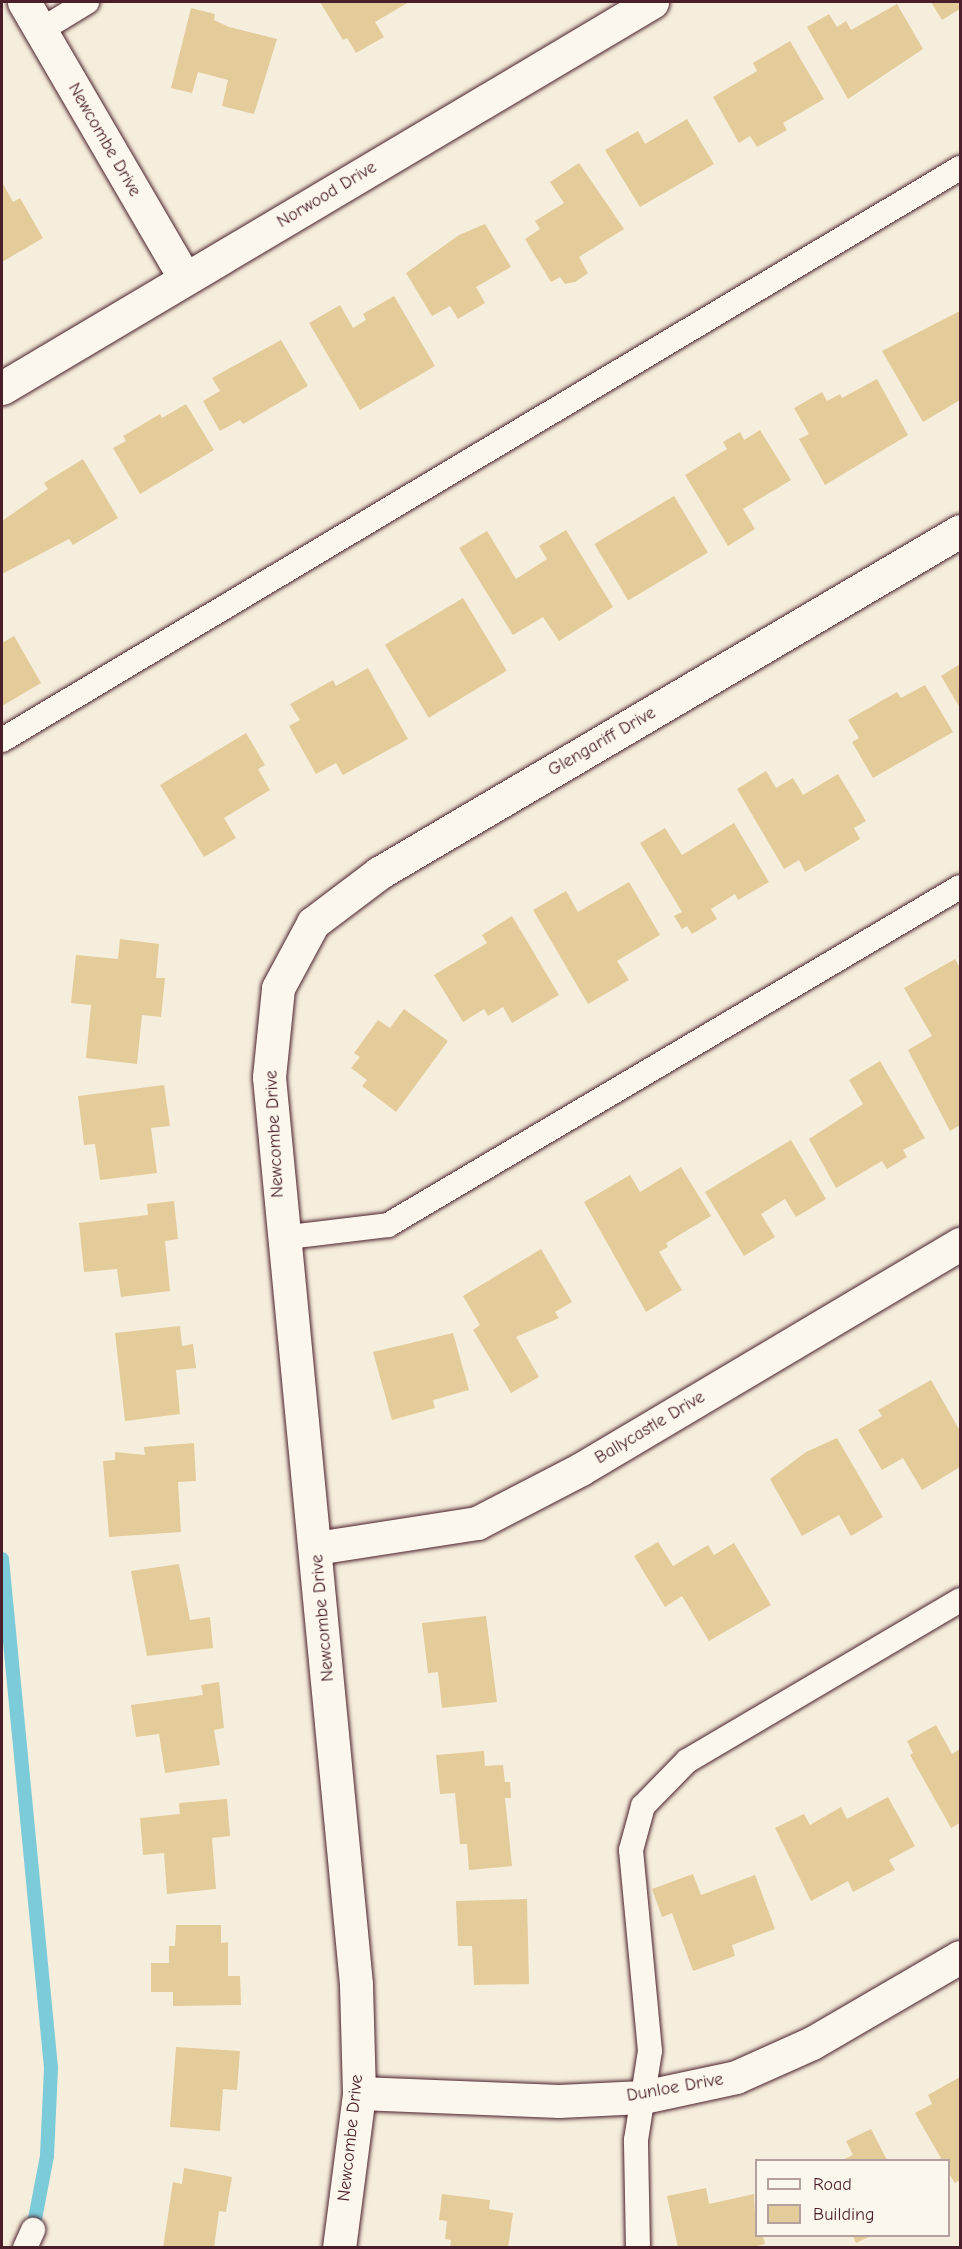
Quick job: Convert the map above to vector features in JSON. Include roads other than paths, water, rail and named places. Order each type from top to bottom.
[{"type":"street","name":"Newcombe Drive","points":[[24,2],[185,279]]},
{"type":"street","name":"Norwood Drive","points":[[2,388],[652,2]]},
{"type":"street","name":"Glengariff Drive","points":[[278,988],[313,923],[379,873],[960,531]]},
{"type":"street","name":"Newcombe Drive","points":[[278,988],[269,1077],[282,1238],[316,1548],[356,1984],[359,2093],[339,2247]]},
{"type":"street","name":"Ballycastle Drive","points":[[316,1548],[477,1523],[581,1469],[960,1244]]},
{"type":"street","name":"Dunloe Drive","points":[[359,2093],[559,2101],[643,2097],[736,2077],[812,2043],[960,1957]]},
{"type":"lane","points":[[41,30],[87,2]]},
{"type":"lane","points":[[2,740],[960,168]]},
{"type":"lane","points":[[282,1238],[388,1225],[960,887]]},
{"type":"lane","points":[[638,2247],[636,2140],[650,2051],[631,1850],[643,1806],[687,1761],[960,1600]]},
{"type":"waterway","points":[[2,1559],[51,2068],[47,2156],[32,2235]]}]
